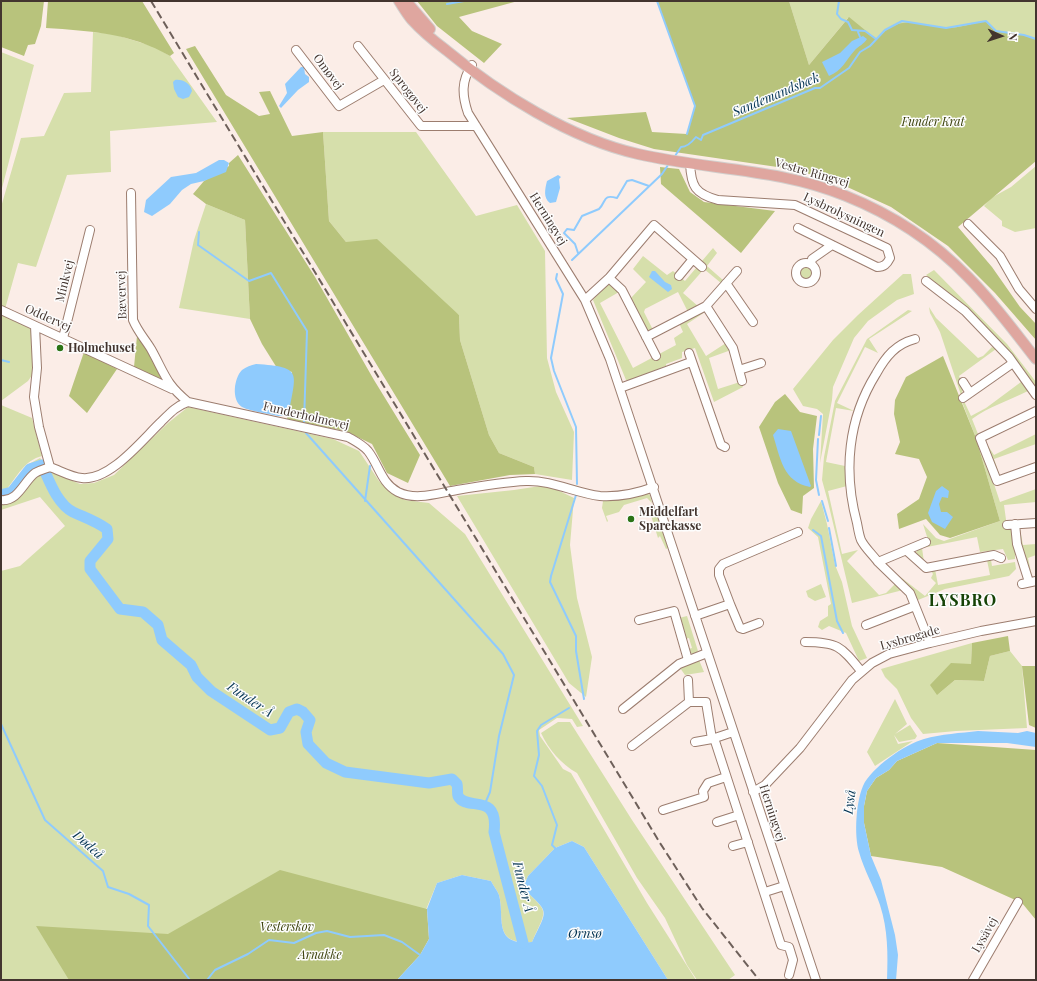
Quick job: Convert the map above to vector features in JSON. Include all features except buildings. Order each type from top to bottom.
[{"type":"main road","points":[[399,1],[412,20],[422,30],[471,67]]},
{"type":"main road","points":[[406,1],[426,25],[471,67]]},
{"type":"main road","name":"Vestre Ringvej","points":[[471,67],[529,107],[557,123],[602,143],[636,154],[784,177],[843,194],[886,214],[941,252],[968,276],[994,305],[1036,358]]},
{"type":"street","name":"Sprogøvej","points":[[358,46],[421,126],[476,126]]},
{"type":"street","name":"Omøvej","points":[[296,50],[339,106],[384,80]]},
{"type":"street","name":"Herningvej","points":[[471,67],[466,76],[463,91],[468,113],[585,300],[620,388],[816,980]]},
{"type":"street","name":"Lysbrolysningen","points":[[690,163],[691,176],[694,186],[700,193],[708,198],[795,205],[887,248],[890,258],[887,264],[882,267],[877,267],[798,228]]},
{"type":"street","name":"Bævervej","points":[[131,193],[133,320],[137,331],[150,348],[172,390],[188,402]]},
{"type":"street","points":[[968,224],[1000,256],[1019,289],[1036,309]]},
{"type":"street","points":[[585,300],[609,278],[654,225],[702,267]]},
{"type":"street","name":"Minkvej","points":[[63,338],[90,230]]},
{"type":"street","points":[[811,264],[812,259],[832,245]]},
{"type":"street","points":[[679,276],[694,259]]},
{"type":"street","points":[[646,337],[706,306],[736,271]]},
{"type":"street","points":[[609,278],[622,290],[656,356]]},
{"type":"street","points":[[926,281],[932,290],[965,311],[1013,363],[1036,395]]},
{"type":"street","points":[[726,283],[753,322]]},
{"type":"street","points":[[706,306],[733,348],[742,381]]},
{"type":"street","name":"Oddervej","points":[[1,310],[172,390]]},
{"type":"street","points":[[35,326],[37,368],[34,397],[50,467]]},
{"type":"street","points":[[915,339],[903,342],[895,348],[883,362],[869,384],[858,410],[852,434],[849,459],[853,507],[861,540],[878,562],[910,593],[930,643]]},
{"type":"street","points":[[689,353],[721,445],[725,447]]},
{"type":"street","points":[[620,388],[692,362]]},
{"type":"street","points":[[739,370],[761,363]]},
{"type":"street","points":[[963,382],[967,395],[1013,363]]},
{"type":"street","points":[[1,500],[13,497],[34,474],[50,467],[75,477],[94,478],[104,474],[117,464],[175,408],[188,402]]},
{"type":"street","name":"Funderholmevej","points":[[188,402],[348,438],[359,443],[368,452],[382,478],[389,486],[398,492],[410,495],[428,496],[525,481],[543,482],[599,496],[639,492],[654,487]]},
{"type":"street","points":[[1036,412],[980,438],[997,481],[1036,467]]},
{"type":"street","points":[[1029,582],[1011,524],[1036,522]]},
{"type":"street","points":[[759,623],[743,629],[740,628],[719,575],[719,569],[723,564],[798,532]]},
{"type":"street","points":[[878,562],[926,542]]},
{"type":"street","points":[[907,551],[926,568],[994,555],[1001,558]]},
{"type":"street","points":[[695,616],[730,604]]},
{"type":"street","points":[[866,625],[916,606]]},
{"type":"street","points":[[639,620],[674,611],[688,660]]},
{"type":"street","name":"Lysbrogade","points":[[753,792],[765,786],[800,748],[852,680],[861,671],[889,654],[980,631],[1036,621]]},
{"type":"street","points":[[805,642],[822,642],[839,647],[861,671]]},
{"type":"street","points":[[623,709],[679,664],[707,653]]},
{"type":"street","points":[[688,680],[689,702]]},
{"type":"street","points":[[632,746],[689,702],[706,702],[713,738],[765,892],[781,945],[789,947],[793,960],[789,976]]},
{"type":"street","points":[[695,742],[733,732]]},
{"type":"street","points":[[663,810],[704,797],[703,791],[708,783],[726,777]]},
{"type":"street","points":[[718,822],[739,815]]},
{"type":"street","points":[[733,846],[748,842]]},
{"type":"street","points":[[765,892],[784,886]]},
{"type":"street","name":"Lysåvej","points":[[973,980],[1018,902]]},
{"type":"green space","points":[[1,1],[44,1],[41,26],[35,44],[28,45],[24,56],[1,47]]},
{"type":"green space","points":[[48,1],[142,1],[174,53],[170,56],[140,42],[110,34],[46,28]]},
{"type":"green space","points":[[417,1],[518,1],[459,17],[472,31],[502,44],[484,63],[437,26]]},
{"type":"green space","name":"Funder Krat","points":[[657,1],[789,1],[809,65],[849,17],[876,39],[894,26],[902,23],[917,23],[936,27],[952,28],[986,21],[996,31],[1024,35],[1036,39],[1036,161],[958,227],[992,267],[1020,307],[1036,324],[1036,340],[995,293],[948,246],[891,207],[832,180],[791,169],[654,149],[619,138],[567,118],[646,112],[652,132],[687,134],[695,106]]},
{"type":"green space","points":[[789,1],[1036,1],[1036,116],[807,92],[876,39],[848,18],[809,65]]},
{"type":"green space","points":[[93,32],[113,34],[155,47],[170,56],[217,122],[110,131],[111,172],[67,175],[36,267],[18,263],[5,309],[1,307],[1,207],[21,138],[44,136],[64,93],[91,92]]},
{"type":"green space","points":[[195,46],[226,95],[259,116],[270,114],[259,92],[270,91],[292,136],[323,132],[329,221],[346,242],[377,239],[459,315],[460,340],[489,435],[499,453],[534,467],[535,474],[510,475],[450,486],[186,49]]},
{"type":"green space","points":[[1,52],[34,65],[1,192]]},
{"type":"green space","points":[[323,132],[416,132],[476,216],[517,205],[545,251],[547,358],[556,392],[574,432],[572,480],[535,474],[534,467],[499,453],[489,435],[460,340],[459,315],[346,242],[329,221]]},
{"type":"green space","points":[[238,155],[315,277],[374,380],[420,455],[408,483],[387,473],[372,444],[345,431],[287,420],[292,372],[277,368],[262,344],[250,319],[245,220],[206,204],[193,194],[204,181],[229,166],[229,163]]},
{"type":"green space","points":[[1036,166],[1036,228],[1015,232],[1002,226],[1002,221],[984,206],[991,198],[1011,187]]},
{"type":"green space","points":[[660,167],[679,169],[690,192],[704,202],[775,211],[741,253],[661,184]]},
{"type":"green space","points":[[206,204],[245,220],[250,319],[179,308],[194,240]]},
{"type":"green space","points":[[713,248],[717,253],[707,266],[724,281],[721,283],[704,269],[683,293],[699,307],[688,312],[678,292],[645,309],[644,312],[653,330],[646,330],[630,299],[646,282],[633,269],[643,256],[667,275],[673,271],[685,281]]},
{"type":"green space","points":[[802,266],[808,266],[812,270],[812,276],[808,280],[802,280],[798,276],[798,270]]},
{"type":"green space","points":[[934,270],[1007,344],[1036,382],[1036,390],[967,309],[926,275]]},
{"type":"green space","points":[[903,274],[911,274],[914,294],[897,300],[868,321],[854,338],[833,387],[832,400],[820,463],[823,414],[817,409],[803,406],[793,389],[833,340]]},
{"type":"green space","points":[[607,284],[610,284],[619,292],[600,303],[633,368],[676,345],[674,338],[683,332],[679,323],[705,312],[687,324],[706,356],[726,343],[731,350],[709,358],[718,389],[740,382],[743,387],[714,402],[695,348],[682,352],[682,358],[666,364],[666,366],[635,379],[626,380],[593,300]]},
{"type":"green space","points":[[929,307],[936,318],[978,358],[983,356],[992,347],[996,349],[959,376],[961,381],[959,383],[963,390],[961,395],[940,332],[930,313]]},
{"type":"green space","points":[[908,310],[912,311],[869,339],[878,353],[865,347],[837,403],[854,411],[836,408],[826,462],[845,466],[847,486],[828,491],[842,554],[858,550],[847,561],[879,595],[886,593],[895,584],[903,590],[852,603],[822,480],[824,457],[835,401],[867,339]]},
{"type":"green space","points":[[1,312],[32,327],[35,371],[28,381],[1,401]]},
{"type":"green space","points":[[137,336],[151,356],[162,381],[134,367]]},
{"type":"green space","points":[[84,352],[117,369],[87,413],[69,396]]},
{"type":"green space","points":[[943,356],[976,438],[1000,521],[950,538],[940,535],[926,519],[899,529],[897,514],[919,499],[927,477],[919,459],[895,454],[900,442],[894,414],[895,400],[906,377]]},
{"type":"green space","points":[[1021,382],[1028,391],[992,407],[972,419],[978,434],[976,435],[981,448],[980,449],[987,469],[989,469],[1000,502],[1036,489],[1036,502],[1004,505],[1007,527],[1011,528],[1018,554],[1015,555],[1015,559],[1008,560],[1003,549],[980,552],[977,537],[922,548],[924,562],[915,554],[919,548],[929,543],[923,524],[936,538],[944,541],[1000,521],[976,438],[962,402],[964,401],[971,416],[986,408]]},
{"type":"green space","points":[[785,394],[800,412],[817,416],[813,449],[814,488],[803,496],[802,514],[791,510],[778,483],[759,427],[775,402]]},
{"type":"green space","points":[[1,405],[32,418],[42,456],[26,465],[7,489],[1,491]]},
{"type":"green space","name":"Arnakke","points":[[188,407],[333,439],[359,451],[379,481],[390,492],[405,500],[429,503],[465,534],[583,726],[577,727],[572,719],[557,718],[539,730],[540,736],[563,769],[571,773],[647,903],[696,980],[668,980],[584,847],[572,841],[555,848],[528,876],[523,888],[538,903],[543,912],[541,923],[532,942],[519,942],[506,935],[503,928],[499,895],[491,881],[462,875],[437,883],[397,980],[1,980],[1,571],[20,566],[65,526],[40,497],[1,510],[1,506],[27,465],[40,458],[56,474],[80,484],[94,483],[114,475],[168,423]]},
{"type":"green space","points":[[1036,434],[1036,444],[994,459],[1000,476],[998,476],[985,441],[994,455]]},
{"type":"green space","points":[[547,485],[574,498],[570,545],[577,598],[592,657],[586,697],[569,683],[457,496]]},
{"type":"green space","points":[[646,493],[650,495],[652,503],[647,498],[624,505],[619,512],[606,516],[607,522],[602,508],[603,501],[607,499]]},
{"type":"green space","points":[[821,501],[835,565],[842,582],[852,626],[867,658],[859,661],[846,633],[829,626],[822,630],[818,627],[820,621],[828,616],[828,606],[831,604],[818,537],[808,528],[811,519]]},
{"type":"green space","points":[[655,508],[668,548],[666,549],[660,536],[658,538],[649,509]]},
{"type":"green space","points":[[1020,529],[1023,545],[1036,544],[1036,555],[1028,558],[1032,576],[1020,542]]},
{"type":"green space","points":[[987,560],[991,560],[992,566],[1015,562],[1016,569],[1009,576],[945,589],[918,600],[913,590],[885,565],[925,596],[936,583],[931,578],[933,574],[930,569],[935,569],[938,585],[990,575]]},
{"type":"green space","points":[[821,584],[826,597],[815,601],[808,597],[806,591]]},
{"type":"green space","points":[[687,616],[698,651],[694,655],[689,652],[688,649],[692,648],[689,638],[685,639],[679,618]]},
{"type":"green space","points":[[1008,636],[1010,651],[990,656],[984,681],[955,680],[937,695],[930,685],[951,663],[971,664],[972,643]]},
{"type":"green space","points":[[972,643],[971,664],[937,695],[955,680],[984,681],[990,656],[1010,651],[1022,666],[1027,728],[923,734],[911,718],[897,689],[885,677],[881,669]]},
{"type":"green space","points":[[699,660],[704,672],[685,675],[680,668]]},
{"type":"green space","points":[[1022,666],[1036,666],[1036,728],[1029,725]]},
{"type":"green space","points":[[895,699],[907,724],[895,734],[910,725],[917,736],[915,739],[899,742],[894,735],[898,744],[913,741],[875,766],[867,752]]},
{"type":"green space","points":[[558,722],[570,722],[632,820],[735,975],[728,980],[697,980],[687,965],[665,918],[637,878],[577,773],[561,761],[544,739],[541,733]]},
{"type":"green space","points":[[937,743],[1036,750],[1036,920],[1022,903],[942,867],[871,856],[864,823],[864,806],[867,791],[876,778],[889,770],[897,761]]},
{"type":"green space","name":"Vesterskov","points":[[280,870],[427,909],[429,939],[420,955],[397,980],[69,980],[36,926],[168,934]]},
{"type":"water","points":[[863,36],[867,39],[866,41],[855,50],[841,68],[829,76],[822,62],[840,53],[852,41]]},
{"type":"water","points":[[301,67],[304,67],[305,74],[309,77],[309,82],[298,90],[281,108],[279,106],[287,93],[285,84]]},
{"type":"water","points":[[175,80],[183,81],[190,86],[192,91],[189,97],[183,99],[178,97],[174,89],[173,82]]},
{"type":"water","points":[[219,160],[224,160],[229,163],[226,172],[204,181],[191,184],[182,190],[170,204],[152,216],[144,212],[146,200],[171,177],[196,173]]},
{"type":"water","points":[[558,175],[561,177],[559,179],[560,188],[556,202],[550,203],[545,196],[547,181]]},
{"type":"water","points":[[652,271],[655,271],[665,282],[671,285],[672,289],[668,292],[649,277]]},
{"type":"water","points":[[256,364],[282,367],[289,370],[293,374],[294,380],[289,413],[284,416],[278,416],[250,410],[239,404],[235,394],[237,378],[242,370]]},
{"type":"water","points":[[778,429],[791,431],[811,486],[810,487],[794,480],[784,467],[773,435]]},
{"type":"water","points":[[942,486],[949,491],[948,498],[942,497],[939,504],[941,512],[947,512],[953,517],[945,529],[932,522],[928,513],[936,491]]},
{"type":"water","points":[[978,731],[1018,733],[1027,731],[1036,733],[1036,747],[1007,743],[937,743],[897,761],[889,770],[876,778],[867,791],[864,806],[864,823],[871,856],[881,880],[895,935],[898,955],[896,980],[887,980],[887,942],[883,914],[857,845],[857,809],[863,786],[873,772],[889,758],[898,751],[916,742],[937,736]]},
{"type":"water","name":"Ørnsø","points":[[572,841],[584,847],[668,980],[397,980],[420,955],[429,939],[427,909],[437,883],[462,875],[491,881],[499,895],[503,929],[506,935],[511,940],[519,942],[532,942],[541,923],[544,912],[538,903],[523,888],[528,876],[555,848]]},
{"type":"waterway","points":[[447,4],[464,1]]},
{"type":"waterway","points":[[657,1],[695,106],[687,134]]},
{"type":"waterway","points":[[839,1],[837,14],[841,19],[848,22],[852,30],[865,31],[876,39]]},
{"type":"waterway","name":"Sandemandsbæk","points":[[675,156],[681,147],[689,144],[696,137],[701,140],[703,135],[815,88],[820,88],[849,68],[860,52],[870,46],[885,30],[902,21],[946,28],[986,21],[996,31],[1024,35],[1036,39]]},
{"type":"waterway","points":[[858,32],[860,37]]},
{"type":"waterway","points":[[572,260],[662,174],[668,165]]},
{"type":"waterway","points":[[578,253],[575,244],[564,233],[567,229],[574,230],[582,216],[599,209],[605,199],[609,197],[617,198],[627,181],[632,180],[649,186]]},
{"type":"waterway","points":[[199,232],[198,245],[249,281],[271,273],[307,331],[304,422]]},
{"type":"waterway","points":[[557,274],[556,279],[563,294],[551,358],[554,371],[576,427],[577,484]]},
{"type":"waterway","points":[[1,360],[9,362]]},
{"type":"waterway","points":[[819,435],[821,416]]},
{"type":"waterway","points":[[306,433],[503,654],[514,675],[499,736],[490,792],[484,806]]},
{"type":"waterway","points":[[818,439],[816,480],[819,495]]},
{"type":"waterway","name":"Funder Å","points":[[1,495],[12,492],[30,469],[42,465],[58,498],[67,508],[107,529],[108,539],[90,561],[90,569],[120,609],[143,612],[158,625],[162,640],[191,665],[197,677],[211,691],[270,730],[280,728],[289,712],[297,709],[303,712],[310,720],[306,732],[308,744],[326,763],[345,772],[429,783],[452,779],[457,784],[458,796],[462,800],[468,803],[487,807],[492,811],[494,819],[494,832],[523,943]]},
{"type":"waterway","points":[[365,501],[370,466]]},
{"type":"waterway","points":[[576,495],[550,582],[576,636],[576,651],[584,699]]},
{"type":"waterway","points":[[822,501],[828,521]]},
{"type":"waterway","points":[[829,528],[836,566]]},
{"type":"waterway","points":[[813,530],[821,536],[837,621],[843,633]]},
{"type":"waterway","points":[[555,848],[552,845],[557,825],[542,786],[534,776],[539,755],[537,731],[541,725],[569,708]]},
{"type":"waterway","name":"Dødeå","points":[[1,724],[45,820],[103,871],[108,887],[129,894],[149,905],[148,926],[190,980]]},
{"type":"waterway","name":"Dødeå","points":[[207,980],[215,970],[248,954],[269,940],[294,943],[316,933],[327,931],[350,937],[384,935],[402,942],[420,955]]},
{"type":"railway","points":[[151,1],[660,843],[702,908],[759,980]]},
{"type":"place","name":"Holmehuset","points":[[60,348]]},
{"type":"place","name":"Middelfart Sparekasse","points":[[631,519]]},
{"type":"district","name":"LYSBRO","points":[[963,601]]},
{"type":"water label","name":"Lyså","points":[[850,802]]}]
